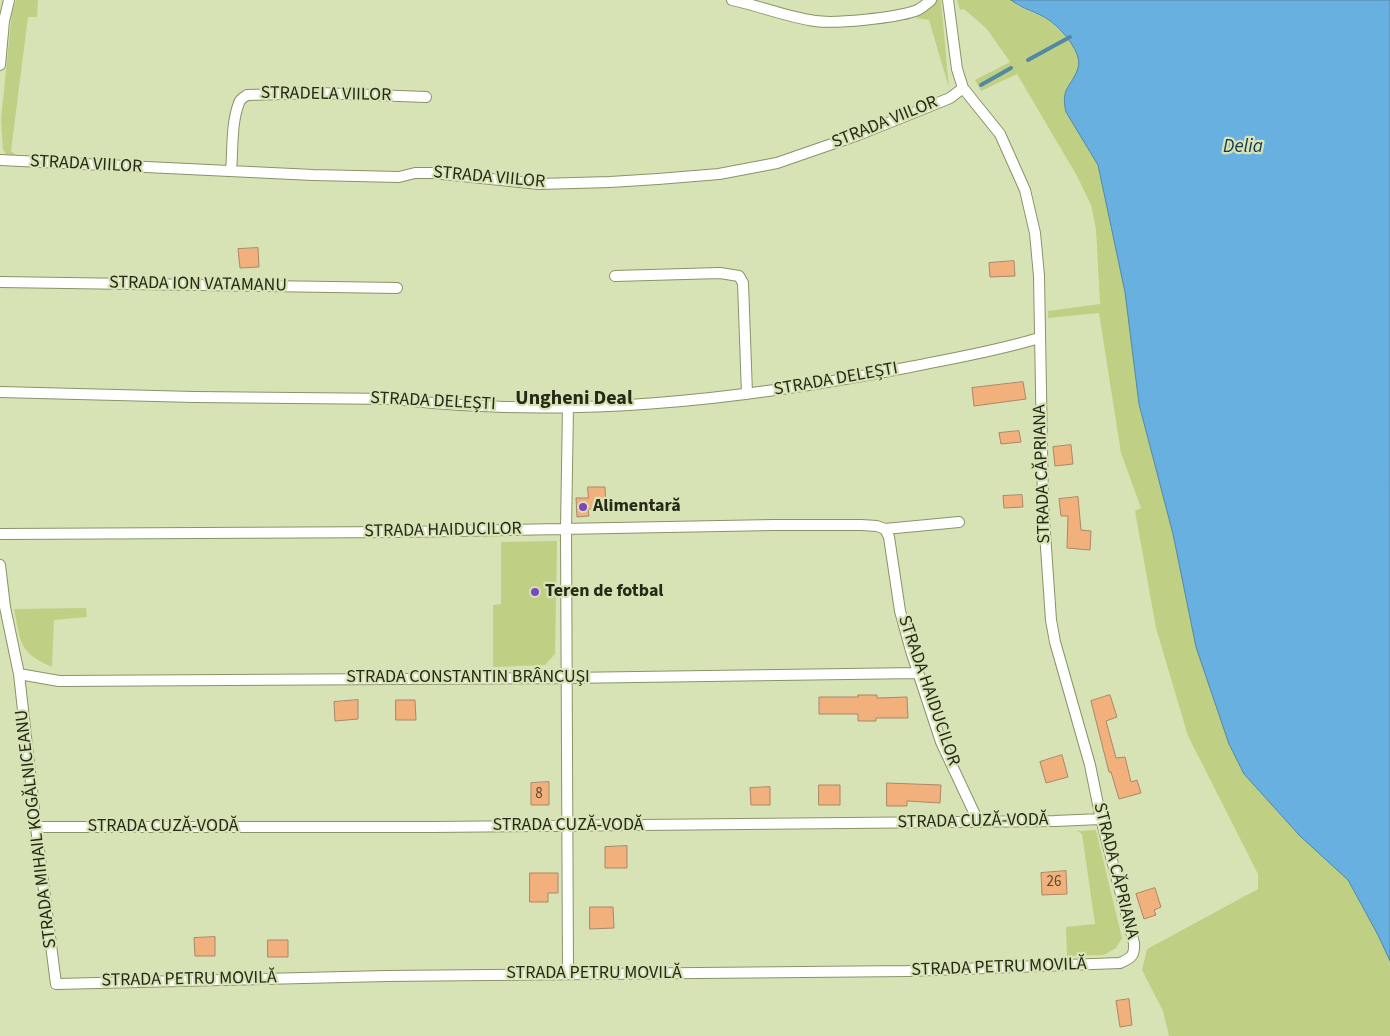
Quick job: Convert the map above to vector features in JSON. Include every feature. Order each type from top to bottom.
[{"type":"street","points":[[0,64],[4,21],[9,0]]},
{"type":"street","points":[[732,0],[802,18],[822,21],[876,18],[908,12],[920,9],[931,0]]},
{"type":"street","name":"STRADA CĂPRIANA","points":[[948,0],[957,69],[963,88],[1000,134],[1025,190],[1036,233],[1039,276],[1043,504],[1051,620],[1060,665],[1090,765],[1101,820],[1134,943],[1134,954],[1131,958]]},
{"type":"street","name":"STRADA VIILOR","points":[[0,160],[399,177],[415,173],[433,173],[539,184],[610,182],[719,174],[759,168],[797,157],[950,98],[963,88]]},
{"type":"street","name":"STRADELA VIILOR","points":[[231,171],[237,110],[240,100],[247,95],[319,93],[426,97]]},
{"type":"street","points":[[615,276],[720,273],[739,276],[743,283],[747,394]]},
{"type":"street","name":"STRADA ION VATAMANU","points":[[0,282],[396,288]]},
{"type":"street","name":"STRADA DELEȘTI","points":[[0,392],[194,397],[395,399],[475,405],[568,407],[709,399],[795,388],[988,352],[1039,338]]},
{"type":"street","points":[[568,407],[566,529],[568,973]]},
{"type":"street","name":"STRADA HAIDUCILOR","points":[[0,534],[402,532],[686,526],[861,525],[877,526],[885,529],[959,522]]},
{"type":"street","name":"STRADA HAIDUCILOR","points":[[885,529],[890,537],[900,611],[918,673],[944,748],[978,821]]},
{"type":"street","name":"STRADA MIHAIL KOGĂLNICEANU","points":[[0,564],[5,607],[19,674],[56,984]]},
{"type":"street","name":"STRADA CONSTANTIN BRÂNCUŞI","points":[[19,674],[59,681],[566,678],[918,673]]},
{"type":"street","name":"STRADA CUZĂ-VODĂ","points":[[36,827],[568,826],[1101,820]]},
{"type":"street","name":"STRADA PETRU MOVILĂ","points":[[56,984],[568,973],[908,971],[1120,963],[1131,958]]},
{"type":"green space","points":[[16,0],[38,0],[37,17],[28,17],[11,151],[17,156],[6,154],[3,150],[1,119],[12,12]]},
{"type":"green space","points":[[935,0],[941,0],[949,88],[929,20],[916,18]]},
{"type":"green space","points":[[957,0],[1011,0],[1018,6],[1049,20],[1070,41],[1078,54],[1079,67],[1390,913],[1390,1036],[1169,1036],[1163,1011],[1142,970],[1147,949],[1258,889],[1258,874],[1188,736],[1156,628],[1135,511],[1141,508],[1121,453],[1099,313],[1048,318],[1048,311],[1100,304],[1096,229],[1091,205],[1077,176],[1017,74],[981,91],[975,80],[1010,62],[987,29],[964,9],[960,10]]},
{"type":"green space","points":[[557,541],[555,654],[545,665],[493,667],[493,605],[501,604],[501,542]]},
{"type":"green space","points":[[86,608],[87,617],[54,620],[52,667],[33,656],[23,645],[14,609]]},
{"type":"green space","points":[[1096,830],[1122,938],[1116,948],[1104,955],[1067,956],[1066,927],[1095,924],[1082,834],[1077,831]]},
{"type":"water","name":"Delia","points":[[1011,0],[1390,0],[1390,961],[1348,880],[1300,836],[1244,774],[1229,744],[1196,647],[1173,534],[1139,404],[1125,292],[1098,165],[1066,112],[1064,97],[1078,68],[1077,55],[1070,41],[1054,24]]},
{"type":"building","points":[[258,248],[259,267],[240,268],[238,249]]},
{"type":"building","points":[[1014,261],[1015,276],[990,277],[989,263]]},
{"type":"building","points":[[1023,382],[1026,399],[974,406],[972,388]]},
{"type":"building","points":[[1019,431],[1021,442],[1001,444],[999,433]]},
{"type":"building","points":[[1071,445],[1073,464],[1055,466],[1053,447]]},
{"type":"building","points":[[588,487],[605,487],[606,508],[588,509],[589,516],[577,517],[576,498],[588,498]]},
{"type":"building","points":[[1022,495],[1023,507],[1004,508],[1003,496]]},
{"type":"building","points":[[1078,497],[1081,530],[1091,531],[1090,550],[1067,548],[1068,516],[1061,516],[1059,499]]},
{"type":"building","points":[[858,695],[877,695],[877,698],[907,697],[908,718],[876,718],[876,721],[858,721],[858,714],[819,714],[819,697],[858,697]]},
{"type":"building","points":[[1110,695],[1117,717],[1106,721],[1116,758],[1125,757],[1131,782],[1137,780],[1141,793],[1119,799],[1111,772],[1109,772],[1091,701]]},
{"type":"building","points":[[358,700],[358,719],[335,721],[334,702]]},
{"type":"building","points":[[396,700],[415,700],[416,720],[396,720]]},
{"type":"building","points":[[1062,755],[1068,777],[1046,783],[1040,762]]},
{"type":"building","points":[[549,782],[549,805],[531,805],[531,783]]},
{"type":"building","points":[[887,783],[941,785],[940,803],[907,801],[907,806],[887,806]]},
{"type":"building","points":[[819,785],[840,785],[840,805],[819,805]]},
{"type":"building","points":[[770,787],[770,805],[751,805],[750,788]]},
{"type":"building","points":[[627,846],[627,868],[605,868],[605,847]]},
{"type":"building","points":[[1066,871],[1067,894],[1042,895],[1041,873]]},
{"type":"building","points":[[530,873],[558,873],[558,893],[548,893],[548,902],[530,902]]},
{"type":"building","points":[[1155,888],[1161,907],[1154,910],[1156,915],[1144,919],[1136,894]]},
{"type":"building","points":[[590,907],[613,907],[614,928],[590,929]]},
{"type":"building","points":[[215,937],[215,956],[195,956],[194,938]]},
{"type":"building","points":[[268,940],[288,940],[288,957],[268,957]]},
{"type":"building","points":[[1129,999],[1132,1025],[1120,1027],[1116,1001]]},
{"type":"waterway","points":[[1028,60],[1070,37]]},
{"type":"waterway","points":[[981,85],[1011,68]]},
{"type":"place","name":"Alimentară","points":[[583,507]]},
{"type":"place","name":"Teren de fotbal","points":[[535,592]]},
{"type":"district","name":"Ungheni Deal","points":[[574,400]]}]
